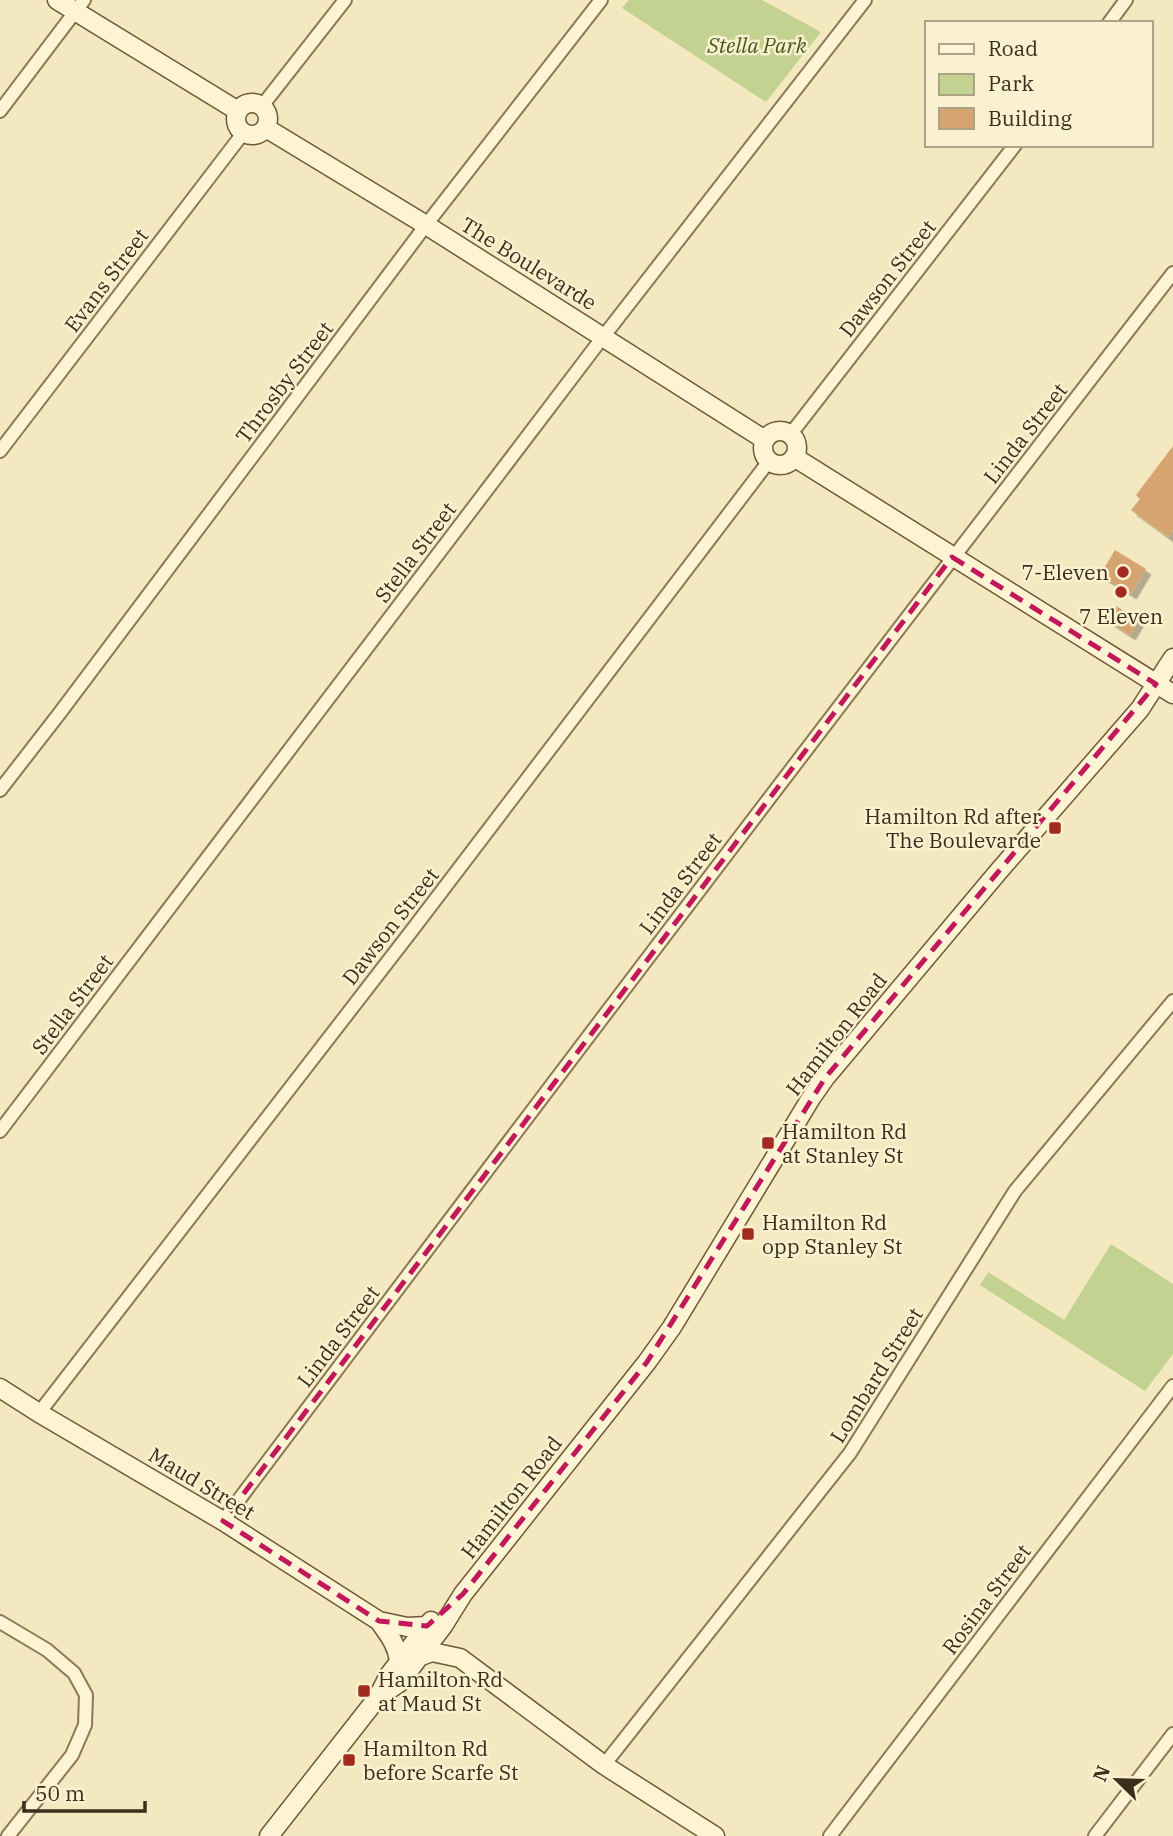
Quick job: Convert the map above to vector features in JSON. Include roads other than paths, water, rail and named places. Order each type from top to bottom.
[{"type":"street","points":[[57,0],[80,6],[238,111]]},
{"type":"street","points":[[262,106],[345,0]]},
{"type":"street","name":"Throsby Street","points":[[0,790],[426,225],[601,0]]},
{"type":"street","name":"Stella Street","points":[[0,1131],[603,337],[865,0]]},
{"type":"street","points":[[1110,21],[1126,0]]},
{"type":"street","points":[[0,111],[80,6]]},
{"type":"street","points":[[254,103],[266,110],[269,119],[258,134],[248,135],[237,125],[238,111],[241,107],[254,103]]},
{"type":"street","name":"The Boulevarde","points":[[265,128],[426,225],[765,440]]},
{"type":"street","name":"Evans Street","points":[[0,451],[244,132]]},
{"type":"street","name":"Dawson Street","points":[[790,435],[1012,147]]},
{"type":"street","name":"Linda Street","points":[[223,1521],[585,1038],[1173,273]]},
{"type":"street","points":[[776,432],[790,435],[797,447],[794,457],[780,465],[769,461],[763,449],[765,440],[776,432]]},
{"type":"street","points":[[794,457],[1173,694]]},
{"type":"street","name":"Dawson Street","points":[[39,1413],[413,929],[769,461]]},
{"type":"street","name":"Hamilton Road","points":[[379,1697],[399,1683],[421,1656],[463,1594],[672,1327],[825,1078],[989,882],[1136,714],[1173,658]]},
{"type":"street","name":"Lombard Street","points":[[604,1765],[850,1452],[1015,1191],[1173,1001]]},
{"type":"street","name":"Rosina Street","points":[[830,1836],[1173,1386]]},
{"type":"street","name":"Maud Street","points":[[0,1388],[223,1521],[379,1621],[407,1627],[427,1626]]},
{"type":"street","name":"Hamilton Road","points":[[269,1836],[379,1697],[389,1675],[427,1626],[463,1594]]},
{"type":"street","points":[[448,1618],[450,1641],[460,1658]]},
{"type":"street","name":"Maud Street","points":[[379,1621],[394,1643],[399,1663]]},
{"type":"street","points":[[0,1622],[47,1650],[74,1673],[86,1695],[85,1725],[72,1755],[8,1836]]},
{"type":"street","points":[[421,1656],[432,1652],[460,1658],[604,1765],[715,1836]]},
{"type":"street","points":[[1095,1836],[1173,1734]]},
{"type":"place","name":"7-Eleven","points":[[1123,572]]},
{"type":"place","name":"7 Eleven","points":[[1121,592]]},
{"type":"place","name":"Hamilton Rd after The Boulevarde","points":[[1055,828]]},
{"type":"place","name":"Hamilton Rd at Stanley St","points":[[768,1143]]},
{"type":"place","name":"Hamilton Rd opp Stanley St","points":[[748,1234]]},
{"type":"place","name":"Hamilton Rd at Maud St","points":[[364,1691]]},
{"type":"place","name":"Hamilton Rd before Scarfe St","points":[[349,1760]]},
{"type":"park label","name":"Stella Park","points":[[757,45]]}]
